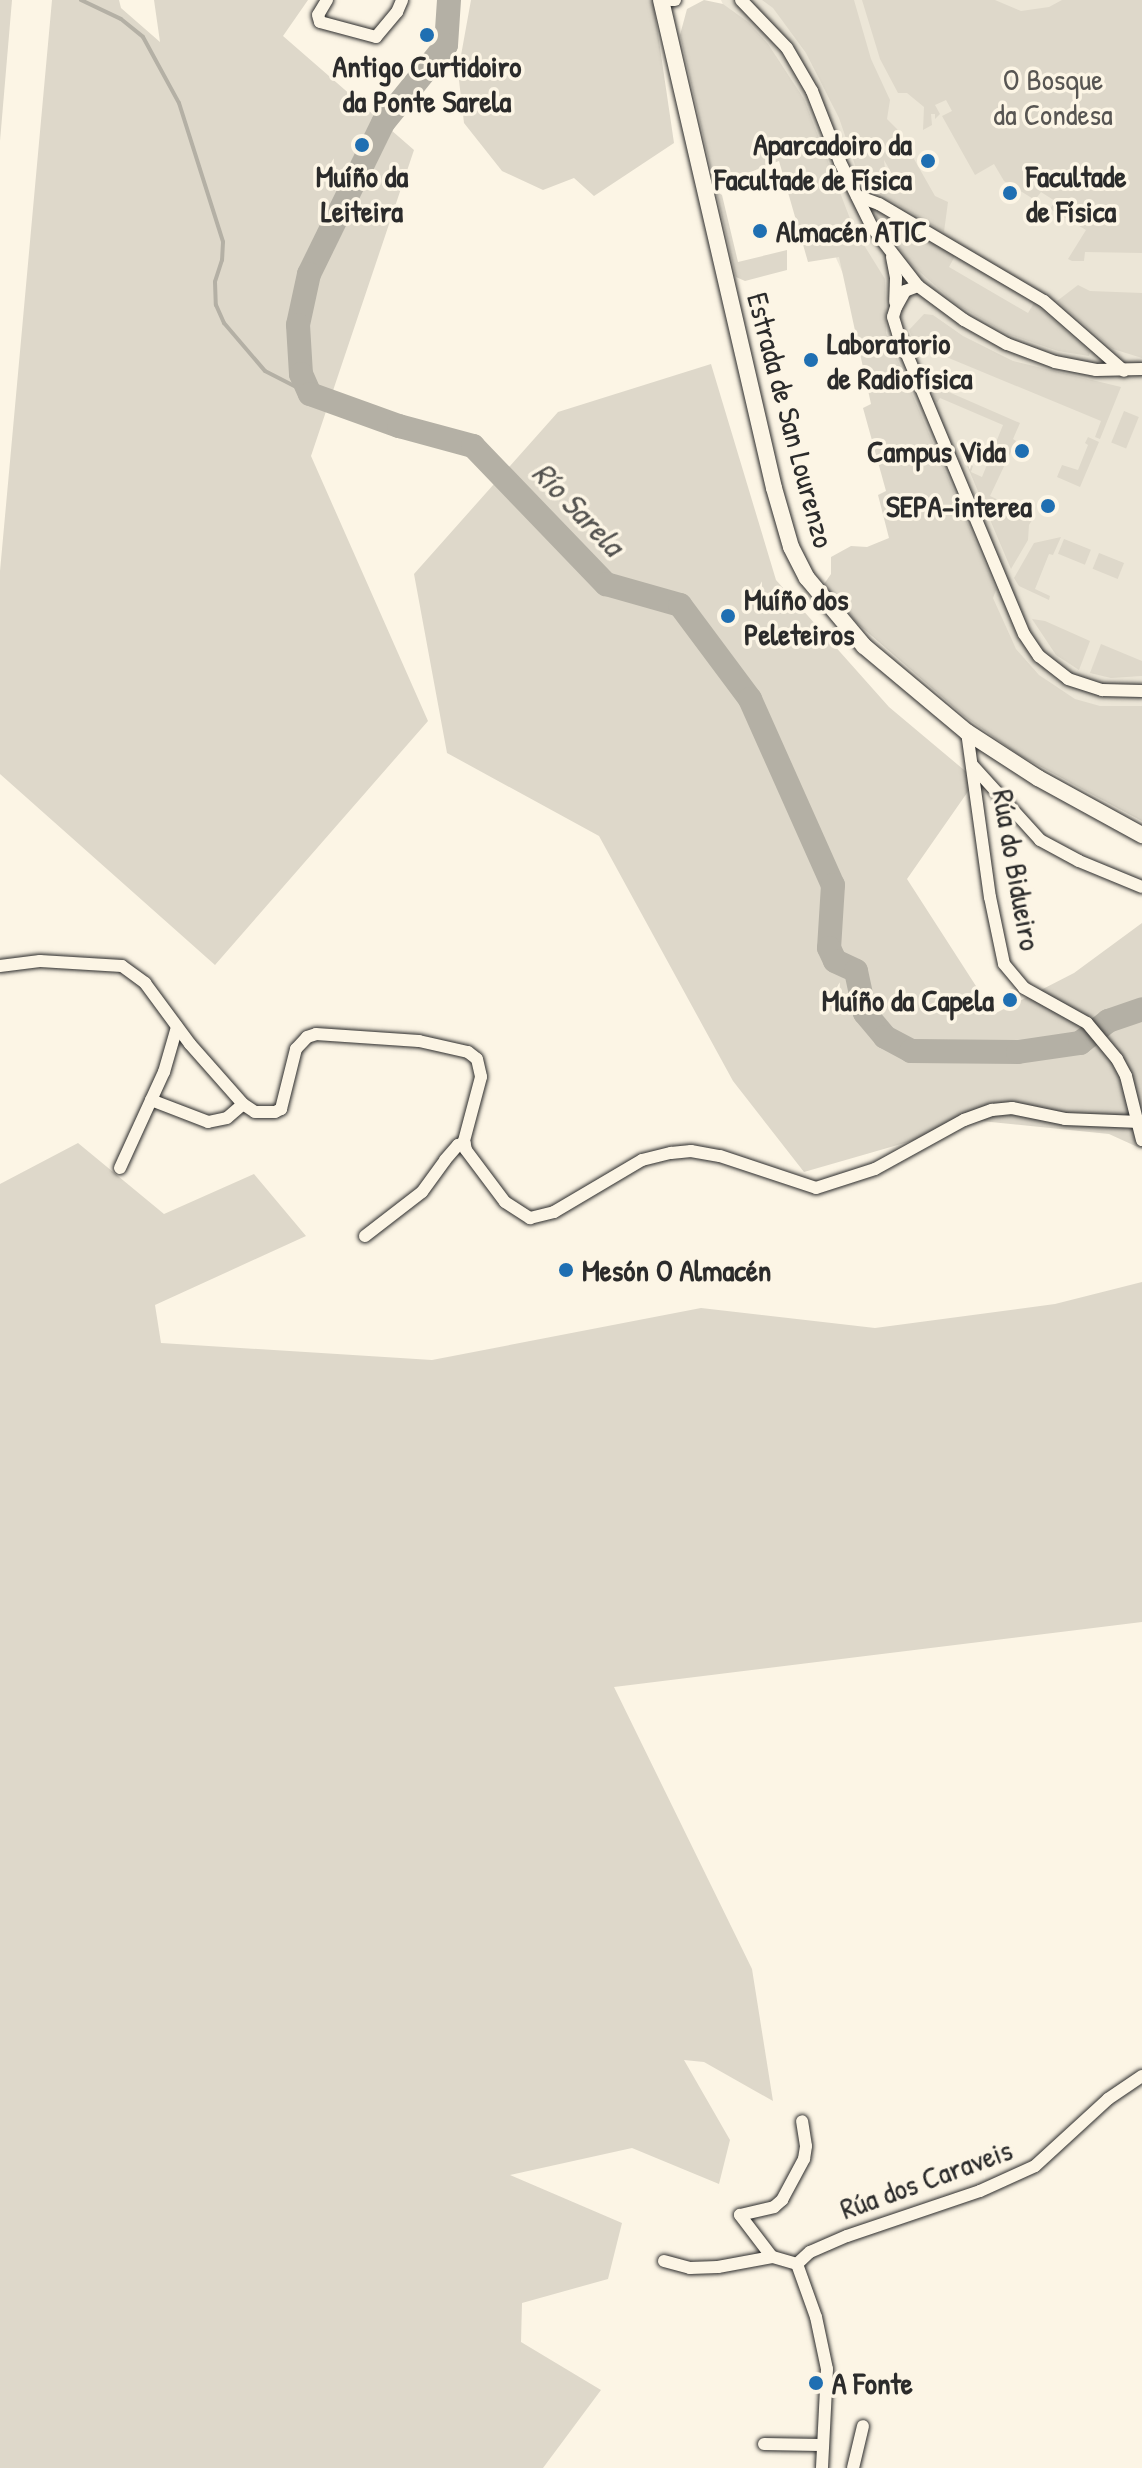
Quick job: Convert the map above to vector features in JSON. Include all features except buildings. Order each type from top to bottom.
[{"type":"street","points":[[327,0],[318,15],[320,22],[376,37],[397,12],[402,0]]},
{"type":"street","name":"Estrada de San Lourenzo","points":[[661,0],[737,334],[791,547],[807,578],[842,624],[967,732],[1038,778],[1142,835]]},
{"type":"street","points":[[741,0],[787,48],[812,91],[857,196],[891,254],[918,286],[964,320],[1007,344],[1055,362],[1124,371],[1142,369]]},
{"type":"street","points":[[857,196],[879,204],[1044,301],[1124,371]]},
{"type":"street","points":[[891,254],[896,278],[893,317],[898,333],[1031,646],[1049,666],[1079,683],[1117,692],[1142,691]]},
{"type":"street","points":[[893,317],[900,297],[911,287],[918,286]]},
{"type":"street","points":[[898,333],[900,318],[918,286]]},
{"type":"street","name":"Rúa do Bidueiro","points":[[967,732],[990,897],[1004,964],[1024,988],[1087,1023],[1126,1076],[1140,1122]]},
{"type":"street","points":[[973,766],[1040,840],[1079,861],[1142,887]]},
{"type":"street","points":[[0,966],[40,961],[122,966],[145,983],[177,1027],[243,1104],[255,1112],[281,1109],[296,1049],[307,1037],[316,1034],[407,1039],[457,1047],[477,1059],[480,1068],[465,1143],[470,1159],[505,1202],[530,1218],[554,1212],[642,1160],[671,1153],[691,1151],[720,1156],[816,1188],[875,1169],[964,1120],[992,1110],[1012,1108],[1065,1119],[1140,1122],[1142,1140]]},
{"type":"street","points":[[120,1168],[164,1072],[177,1027]]},
{"type":"street","points":[[151,1100],[208,1122],[227,1118],[243,1104]]},
{"type":"street","points":[[365,1236],[422,1192],[451,1152],[465,1143]]},
{"type":"street","name":"Rúa dos Caraveis","points":[[797,2264],[810,2252],[847,2236],[980,2191],[1035,2166],[1108,2099],[1142,2076]]},
{"type":"street","points":[[772,2257],[740,2215],[774,2207],[782,2200],[804,2159],[806,2146],[802,2121]]},
{"type":"street","points":[[664,2261],[690,2268],[718,2267],[772,2257],[797,2264],[816,2317],[827,2369],[820,2445],[822,2468]]},
{"type":"street","points":[[853,2468],[863,2426]]},
{"type":"street","points":[[764,2444],[820,2445]]},
{"type":"shaded area","name":"Campus Vida","points":[[721,0],[1142,0],[1142,821],[1070,783]]},
{"type":"green space","points":[[0,0],[12,0],[0,141]]},
{"type":"green space","points":[[52,0],[119,0],[121,8],[160,42],[154,0],[308,0],[283,36],[414,150],[311,456],[428,721],[215,965],[0,774],[0,571]]},
{"type":"green space","points":[[471,0],[653,0],[674,143],[594,196],[574,178],[543,190],[502,171],[464,123],[458,72]]},
{"type":"green space","points":[[704,0],[723,4],[748,22],[768,44],[804,99],[854,229],[885,279],[886,333],[996,590],[993,598],[1016,649],[1039,675],[1075,699],[1100,706],[1142,706],[1142,821],[1019,755],[964,716],[857,623],[824,584],[831,574],[831,557],[851,546],[867,547],[889,538],[878,495],[886,491],[863,408],[871,404],[839,257],[808,262],[779,161],[727,181],[713,178],[680,35],[687,9]]},
{"type":"green space","points":[[762,0],[854,0],[871,59],[890,100],[887,119],[897,129],[935,196],[948,202],[944,232],[877,192],[895,179],[884,160],[886,177],[870,186],[856,168],[839,118],[806,53],[773,8]]},
{"type":"green space","name":"O Bosque da Condesa","points":[[862,0],[995,0],[1021,11],[1049,7],[1062,0],[1142,0],[1142,253],[1085,252],[1084,261],[1068,259],[1086,230],[1050,209],[1055,201],[1041,192],[1035,200],[1004,181],[994,164],[975,175],[942,116],[952,111],[946,100],[935,105],[940,114],[935,119],[935,114],[931,114],[932,125],[923,130],[924,107],[907,93],[898,93],[880,59]]},
{"type":"green space","points":[[716,191],[722,195],[738,262],[787,250],[787,270],[745,281],[736,277]]},
{"type":"green space","points":[[877,211],[882,211],[955,256],[949,267],[1028,313],[1034,303],[1090,352],[1089,356],[1058,351],[1008,334],[956,304],[911,264],[876,216]]},
{"type":"green space","points":[[1078,285],[1090,291],[1142,293],[1142,358],[1113,349],[1057,301]]},
{"type":"green space","points":[[924,314],[933,315],[963,336],[1013,361],[1121,387],[1100,439],[1095,437],[1101,421],[915,344],[909,330]]},
{"type":"green space","points":[[711,364],[776,580],[889,707],[976,780],[907,879],[994,1014],[1074,973],[1142,923],[1142,1149],[1109,1134],[981,1121],[804,1172],[733,1081],[599,836],[447,753],[414,574],[558,412]]},
{"type":"green space","points":[[928,383],[1020,423],[1013,439],[1016,441],[990,496],[1034,517],[1029,525],[1028,540],[1011,569],[966,463],[973,466],[971,472],[982,477],[1003,425],[940,398],[937,403]]},
{"type":"green space","points":[[1124,411],[1139,417],[1126,449],[1111,443]]},
{"type":"green space","points":[[1088,437],[1099,442],[1080,487],[1057,477],[1062,465],[1078,470]]},
{"type":"green space","points":[[1061,537],[1053,555],[1049,554],[1035,589],[1050,596],[1049,600],[1019,586],[1014,578],[1034,543]]},
{"type":"green space","points":[[1064,539],[1091,550],[1085,565],[1058,554]]},
{"type":"green space","points":[[1099,553],[1124,563],[1118,579],[1093,569]]},
{"type":"green space","points":[[1032,619],[1045,621],[1090,641],[1079,670],[1056,655]]},
{"type":"green space","points":[[1101,644],[1142,661],[1142,676],[1111,678],[1090,673]]},
{"type":"green space","points":[[78,1143],[164,1214],[254,1174],[306,1236],[155,1305],[161,1343],[432,1360],[701,1308],[875,1328],[1055,1304],[1142,1282],[1142,1622],[614,1687],[752,1969],[773,2101],[704,2062],[684,2060],[730,2140],[719,2184],[632,2148],[510,2175],[622,2223],[608,2279],[522,2303],[521,2342],[601,2390],[543,2468],[0,2468],[0,1184]]},
{"type":"waterway","points":[[81,0],[121,19],[143,37],[179,103],[223,242],[222,260],[215,282],[216,305],[224,323],[265,371],[310,394]]},
{"type":"waterway","name":"Río Sarela","points":[[449,0],[446,45],[383,123],[309,274],[298,325],[301,374],[310,394],[399,426],[473,446],[606,584],[680,605],[750,699],[833,885],[829,948],[835,961],[856,971],[865,1013],[885,1037],[911,1051],[1018,1052],[1080,1043],[1108,1021],[1142,1009]]},
{"type":"place","name":"Antigo Curtidoiro da Ponte Sarela","points":[[427,35]]},
{"type":"place","name":"Muíño da Leiteira","points":[[362,145]]},
{"type":"place","name":"Aparcadoiro da Facultade de Física","points":[[928,161]]},
{"type":"place","name":"Facultade de Física","points":[[1010,193]]},
{"type":"place","name":"Almacén ATIC","points":[[760,231]]},
{"type":"place","name":"Laboratorio de Radiofísica","points":[[811,360]]},
{"type":"place","name":"Campus Vida","points":[[1022,451]]},
{"type":"place","name":"SEPA-interea","points":[[1048,506]]},
{"type":"place","name":"Muíño dos Peleteiros","points":[[728,616]]},
{"type":"place","name":"Muíño da Capela","points":[[1010,1000]]},
{"type":"place","name":"Mesón O Almacén","points":[[566,1270]]},
{"type":"place","name":"A Fonte","points":[[816,2383]]}]
